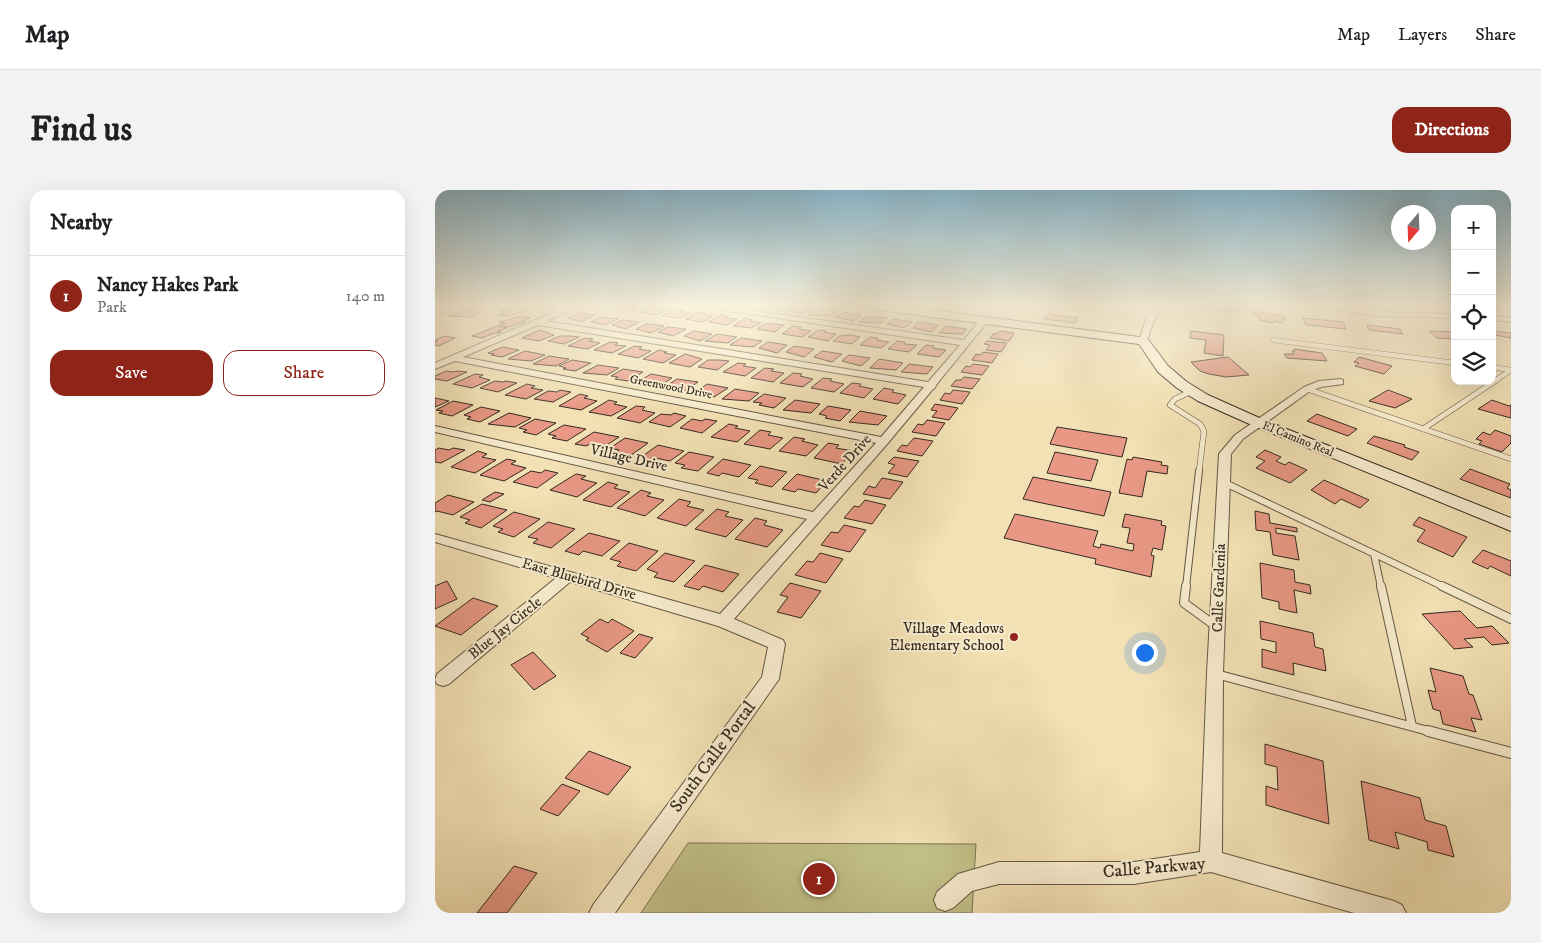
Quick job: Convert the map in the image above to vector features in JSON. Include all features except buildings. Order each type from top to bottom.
[{"type":"street","points":[[435,366],[496,340]]},
{"type":"street","points":[[646,340],[932,386]]},
{"type":"street","points":[[936,340],[966,344]]},
{"type":"street","name":"Verde Drive","points":[[723,621],[884,441],[969,340]]},
{"type":"street","points":[[1133,340],[1143,341]]},
{"type":"street","name":"El Camino Real","points":[[1143,341],[1163,369],[1192,391],[1259,423],[1511,525]]},
{"type":"street","name":"Greenwood Drive","points":[[454,358],[884,441]]},
{"type":"street","name":"Calle Gardenia","points":[[1211,861],[1215,674],[1225,454],[1239,437],[1307,389],[1319,384],[1340,382]]},
{"type":"street","name":"Village Drive","points":[[435,429],[817,517]]},
{"type":"street","name":"East Bluebird Drive","points":[[435,538],[723,621]]},
{"type":"street","name":"Blue Jay Circle","points":[[443,679],[568,576]]},
{"type":"street","name":"South Calle Portal","points":[[601,913],[770,679],[777,644],[723,621]]},
{"type":"street","name":"Calle Parkway","points":[[945,900],[966,882],[999,873],[1134,873],[1211,861],[1394,913]]},
{"type":"lane","points":[[1273,340],[1451,362]]},
{"type":"lane","points":[[1496,368],[1511,370]]},
{"type":"lane","points":[[1423,428],[1511,370]]},
{"type":"lane","points":[[1307,389],[1511,459]]},
{"type":"lane","points":[[1192,391],[1175,399],[1170,405],[1201,424],[1204,430],[1184,603],[1217,628]]},
{"type":"lane","points":[[1223,482],[1511,620]]},
{"type":"lane","points":[[1374,554],[1412,726]]},
{"type":"lane","points":[[1215,674],[1511,753]]},
{"type":"shaded area","points":[[688,843],[976,844],[972,913],[641,913]]},
{"type":"place","name":"Village Meadows Elementary School","points":[[1014,637]]},
{"type":"place","name":"Nancy Hakes Park","points":[[819,879]]}]
